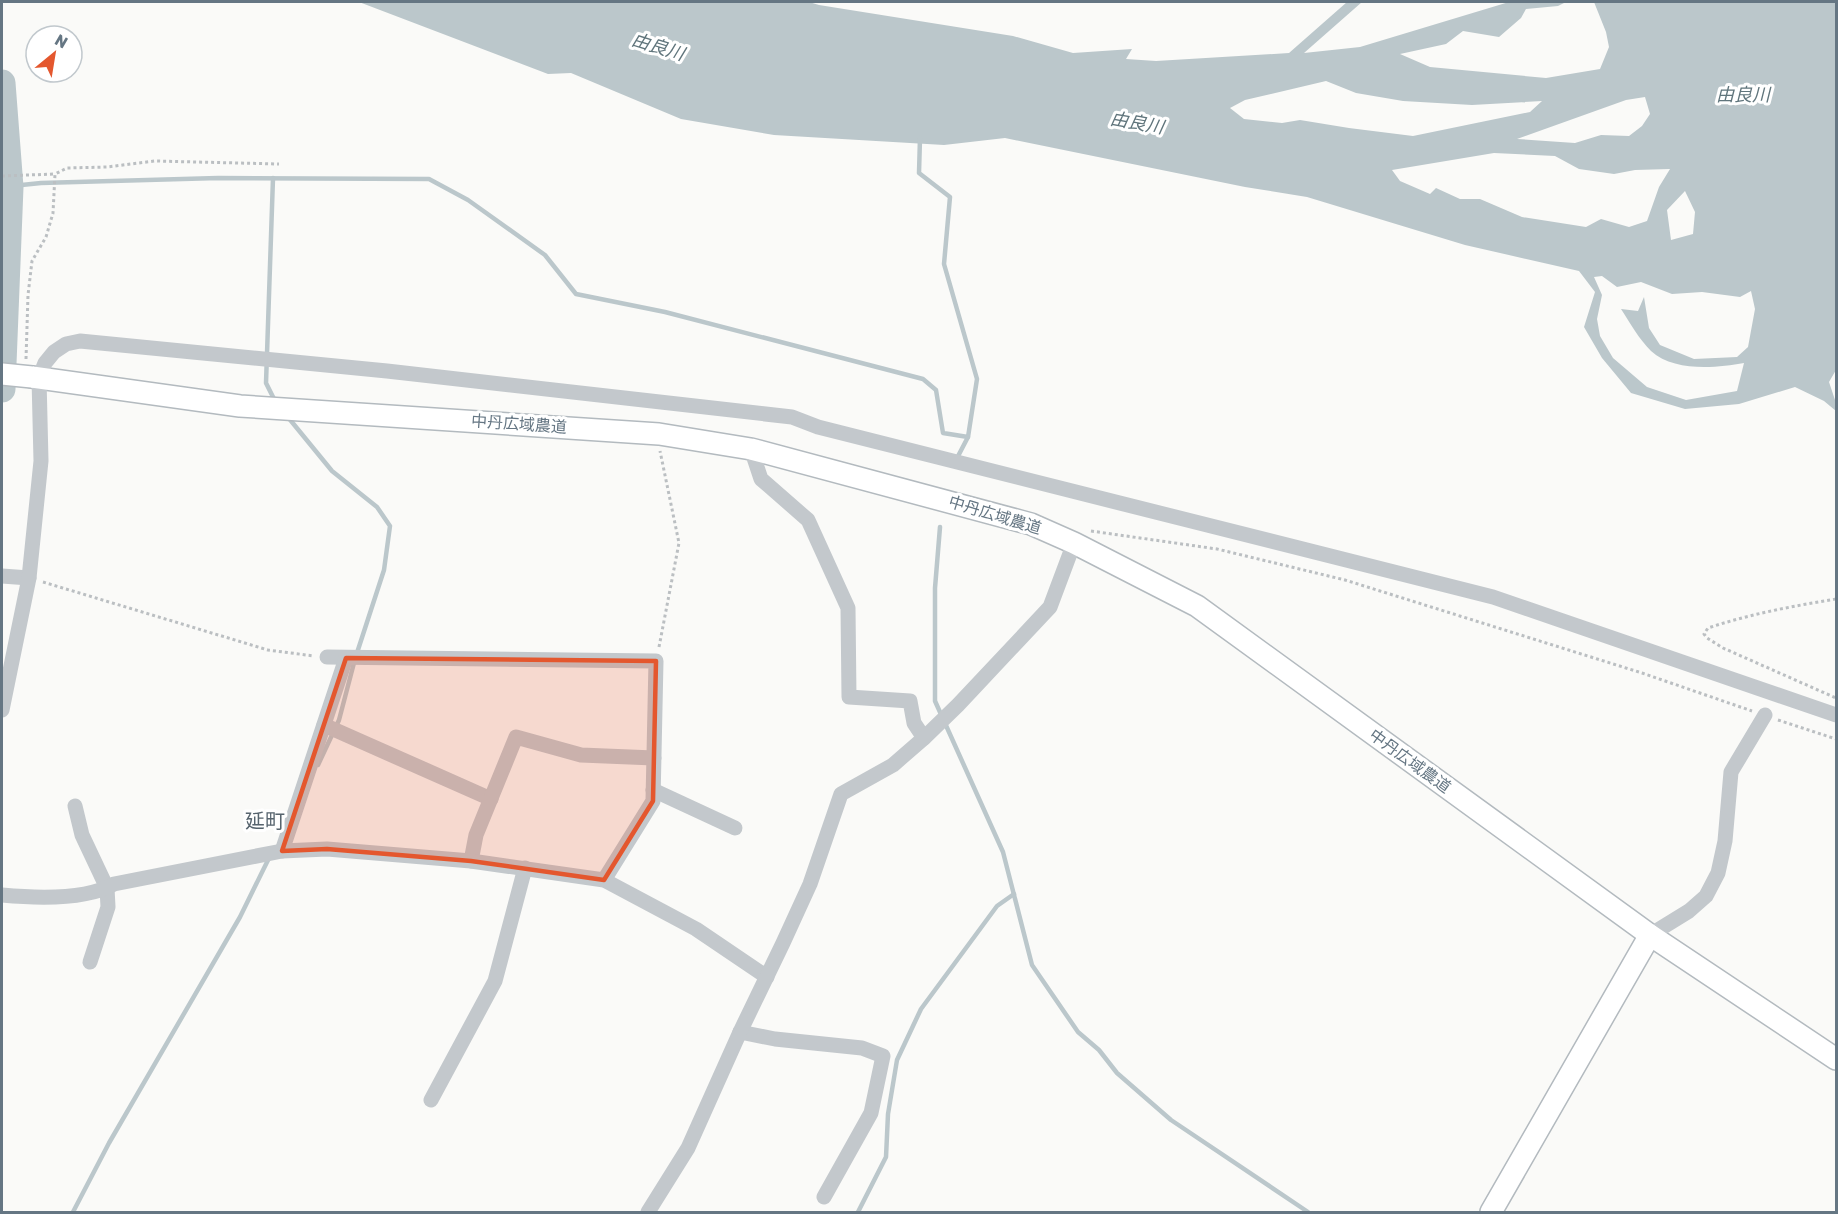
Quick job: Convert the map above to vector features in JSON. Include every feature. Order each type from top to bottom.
[{"type":"street","points":[[2,710],[29,578],[41,461],[32,373],[66,344],[80,341],[387,371],[792,417],[818,427],[1493,597],[1836,715]]},
{"type":"street","name":"中丹広域農道","points":[[2,374],[32,373],[240,406],[658,434],[751,449],[1080,536],[1197,606],[1650,935],[1836,1059]]},
{"type":"street","points":[[751,449],[761,478],[808,520],[848,608],[849,698],[910,701],[914,723],[929,733]]},
{"type":"street","points":[[648,1212],[688,1148],[810,884],[841,794],[893,765],[929,733],[1050,608],[1080,536]]},
{"type":"street","points":[[2,576],[29,578]]},
{"type":"street","points":[[327,657],[656,661],[653,801],[604,880]]},
{"type":"street","points":[[282,852],[346,658]]},
{"type":"street","points":[[1491,1212],[1650,935],[1689,911],[1706,896],[1718,873],[1725,841],[1731,772],[1765,715]]},
{"type":"street","points":[[324,725],[491,799]]},
{"type":"street","points":[[471,861],[476,835],[516,737],[581,755],[654,758]]},
{"type":"street","points":[[653,790],[735,828]]},
{"type":"street","points":[[75,806],[82,835],[107,888],[108,907],[90,963]]},
{"type":"street","points":[[2,896],[38,898],[102,891],[114,884],[282,852],[327,849],[471,861],[604,880],[696,929],[767,976]]},
{"type":"street","points":[[431,1100],[495,981],[525,868]]},
{"type":"street","points":[[740,1032],[774,1039],[862,1048],[883,1056],[871,1113],[824,1197]]},
{"type":"path","points":[[2,176],[55,174],[68,168],[107,167],[154,161],[279,164]]},
{"type":"path","points":[[32,373],[28,295],[32,261],[46,237],[52,213],[55,174]]},
{"type":"path","points":[[656,661],[679,543],[661,461],[658,434]]},
{"type":"path","points":[[1080,536],[1217,549],[1345,580],[1642,673],[1836,739]]},
{"type":"path","points":[[29,578],[268,650],[327,657]]},
{"type":"path","points":[[1836,600],[1727,622],[1708,628],[1704,634],[1723,648],[1836,698]]},
{"type":"highlighted area","points":[[346,658],[656,661],[653,801],[604,880],[471,861],[327,849],[282,851]]},
{"type":"water","name":"由良川","points":[[359,2],[809,2],[1013,36],[1073,53],[1132,49],[1126,59],[1156,61],[1289,53],[1347,2],[1362,2],[1304,53],[1360,47],[1509,2],[1566,2],[1558,6],[1526,9],[1521,18],[1499,37],[1463,31],[1446,44],[1400,54],[1430,67],[1546,78],[1600,69],[1609,47],[1606,32],[1594,2],[1836,2],[1836,370],[1829,382],[1836,403],[1836,411],[1824,401],[1795,387],[1739,404],[1685,409],[1631,393],[1602,358],[1584,327],[1595,292],[1579,271],[1465,245],[1307,197],[1245,187],[1005,138],[944,145],[774,135],[681,119],[571,73],[548,74]],"holes":[[[1326,81],[1356,93],[1403,101],[1472,105],[1542,101],[1530,112],[1413,136],[1300,120],[1282,123],[1244,119],[1230,108],[1245,100]],[[1645,97],[1650,114],[1642,126],[1629,136],[1601,135],[1575,143],[1517,139],[1626,100]],[[1494,153],[1555,156],[1579,169],[1614,174],[1635,170],[1670,169],[1659,187],[1647,221],[1629,227],[1601,219],[1586,227],[1522,217],[1480,199],[1460,199],[1436,188],[1430,194],[1400,181],[1392,170]],[[1685,191],[1695,212],[1693,234],[1671,240],[1667,210]],[[1602,276],[1617,287],[1641,282],[1672,294],[1702,292],[1740,297],[1751,291],[1755,309],[1748,347],[1737,357],[1694,359],[1660,345],[1649,328],[1644,297],[1638,311],[1621,309],[1635,331],[1651,351],[1660,358],[1696,367],[1744,363],[1737,391],[1686,400],[1647,387],[1613,358],[1600,336],[1597,319],[1602,295],[1594,277]]]},
{"type":"waterway","points":[[2,83],[10,187],[2,389]]},
{"type":"waterway","points":[[920,138],[919,173],[950,197],[944,264],[977,379],[968,437],[956,460]]},
{"type":"waterway","points":[[2,187],[41,183],[218,178],[429,179],[468,200],[545,255],[576,294],[665,312],[923,379],[936,390],[943,433],[968,437]]},
{"type":"waterway","points":[[273,178],[266,383],[276,403]]},
{"type":"waterway","points":[[287,416],[332,471],[377,507],[390,526],[384,570],[355,659],[339,720],[318,765]]},
{"type":"waterway","points":[[940,527],[935,588],[935,701],[1003,852],[1032,965],[1078,1032],[1099,1050],[1117,1073],[1171,1120],[1308,1212]]},
{"type":"waterway","points":[[73,1212],[109,1143],[240,917],[269,858]]},
{"type":"waterway","points":[[858,1212],[886,1157],[888,1114],[897,1060],[921,1009],[997,906],[1014,894]]},
{"type":"district","name":"延町","points":[[265,821]]}]
